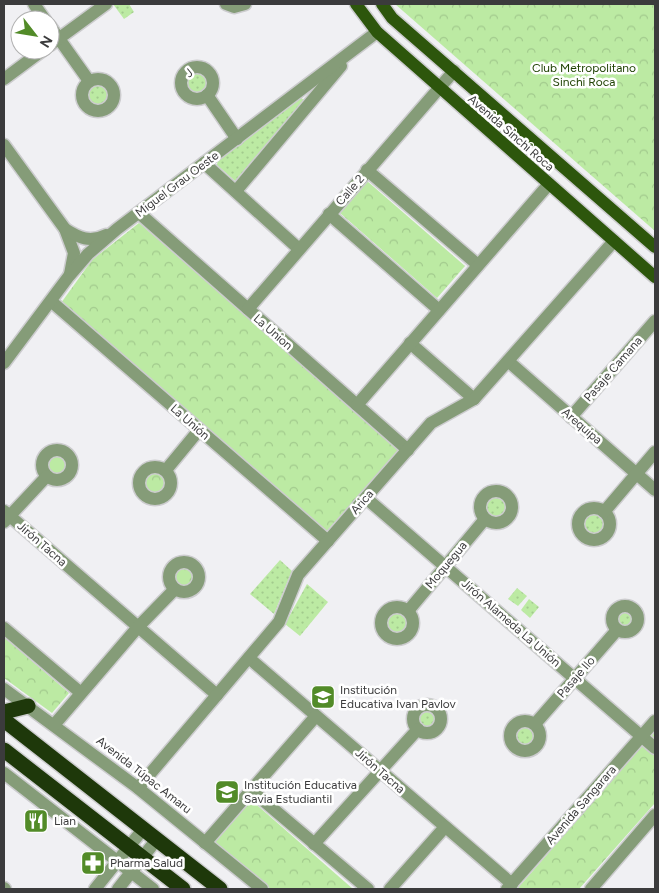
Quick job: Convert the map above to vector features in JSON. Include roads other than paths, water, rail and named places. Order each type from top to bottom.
[{"type":"highway","points":[[4,712],[28,706]]},
{"type":"highway","points":[[4,720],[220,889]]},
{"type":"highway","points":[[4,750],[183,889]]},
{"type":"main road","name":"Avenida Sinchi Roca","points":[[356,4],[377,32],[655,277]]},
{"type":"main road","name":"Avenida Sinchi Roca","points":[[382,4],[392,18],[655,247]]},
{"type":"street","points":[[60,37],[106,4]]},
{"type":"street","points":[[226,4],[234,7],[245,4]]},
{"type":"street","name":"Miguel Grau Oeste","points":[[4,363],[88,254],[377,32]]},
{"type":"street","points":[[60,48],[90,81]]},
{"type":"street","points":[[236,191],[356,49]]},
{"type":"street","points":[[4,79],[29,60]]},
{"type":"street","name":"Calle 2","points":[[248,309],[438,87],[454,71]]},
{"type":"street","points":[[207,95],[237,138]]},
{"type":"street","points":[[4,145],[65,229],[74,253],[70,276]]},
{"type":"street","points":[[204,164],[300,249]]},
{"type":"street","points":[[367,170],[478,266]]},
{"type":"street","points":[[357,405],[549,184]]},
{"type":"street","name":"La Union","points":[[139,213],[408,450]]},
{"type":"street","points":[[329,214],[439,310]]},
{"type":"street","points":[[65,229],[78,238],[89,240],[100,238],[117,230]]},
{"type":"street","name":"Arica","points":[[138,788],[280,622],[298,575],[431,423],[474,399],[614,241]]},
{"type":"street","name":"La Unión","points":[[52,302],[328,541]]},
{"type":"street","name":"Pasaje Camana","points":[[571,417],[655,321]]},
{"type":"street","points":[[410,343],[474,399]]},
{"type":"street","name":"Arequipa","points":[[508,361],[655,490]]},
{"type":"street","points":[[166,470],[199,430]]},
{"type":"street","points":[[604,512],[655,452]]},
{"type":"street","points":[[6,517],[47,476]]},
{"type":"street","name":"Jirón Alameda La Unión","points":[[366,498],[655,748]]},
{"type":"street","name":"Jirón Tacna","points":[[6,517],[217,695]]},
{"type":"street","name":"Moquegua","points":[[408,611],[485,519]]},
{"type":"street","points":[[54,725],[138,627],[175,589]]},
{"type":"street","points":[[4,628],[81,693]]},
{"type":"street","name":"Pasaje Ilo","points":[[534,724],[617,630]]},
{"type":"street","name":"Jirón Tacna","points":[[249,658],[445,827],[510,887]]},
{"type":"street","name":"Avenida Túpac Amaru","points":[[4,689],[138,788],[262,889]]},
{"type":"street","points":[[205,843],[316,716]]},
{"type":"street","name":"Avenida Sangarara","points":[[510,887],[655,721]]},
{"type":"street","points":[[314,844],[418,729]]},
{"type":"street","points":[[4,773],[153,889]]},
{"type":"street","points":[[251,790],[368,889]]},
{"type":"street","points":[[591,889],[655,816]]},
{"type":"street","points":[[390,889],[445,827]]},
{"type":"street","points":[[95,889],[144,828]]},
{"type":"street","points":[[118,889],[158,839]]},
{"type":"place","name":"Institución Educativa Ivan Pavlov","points":[[323,697]]},
{"type":"place","name":"Institución Educativa Savia Estudiantil","points":[[227,792]]},
{"type":"place","name":"Lian","points":[[36,821]]},
{"type":"place","name":"Pharma Salud","points":[[93,863]]},
{"type":"park label","name":"Club Metropolitano Sinchi Roca","points":[[584,75]]}]
